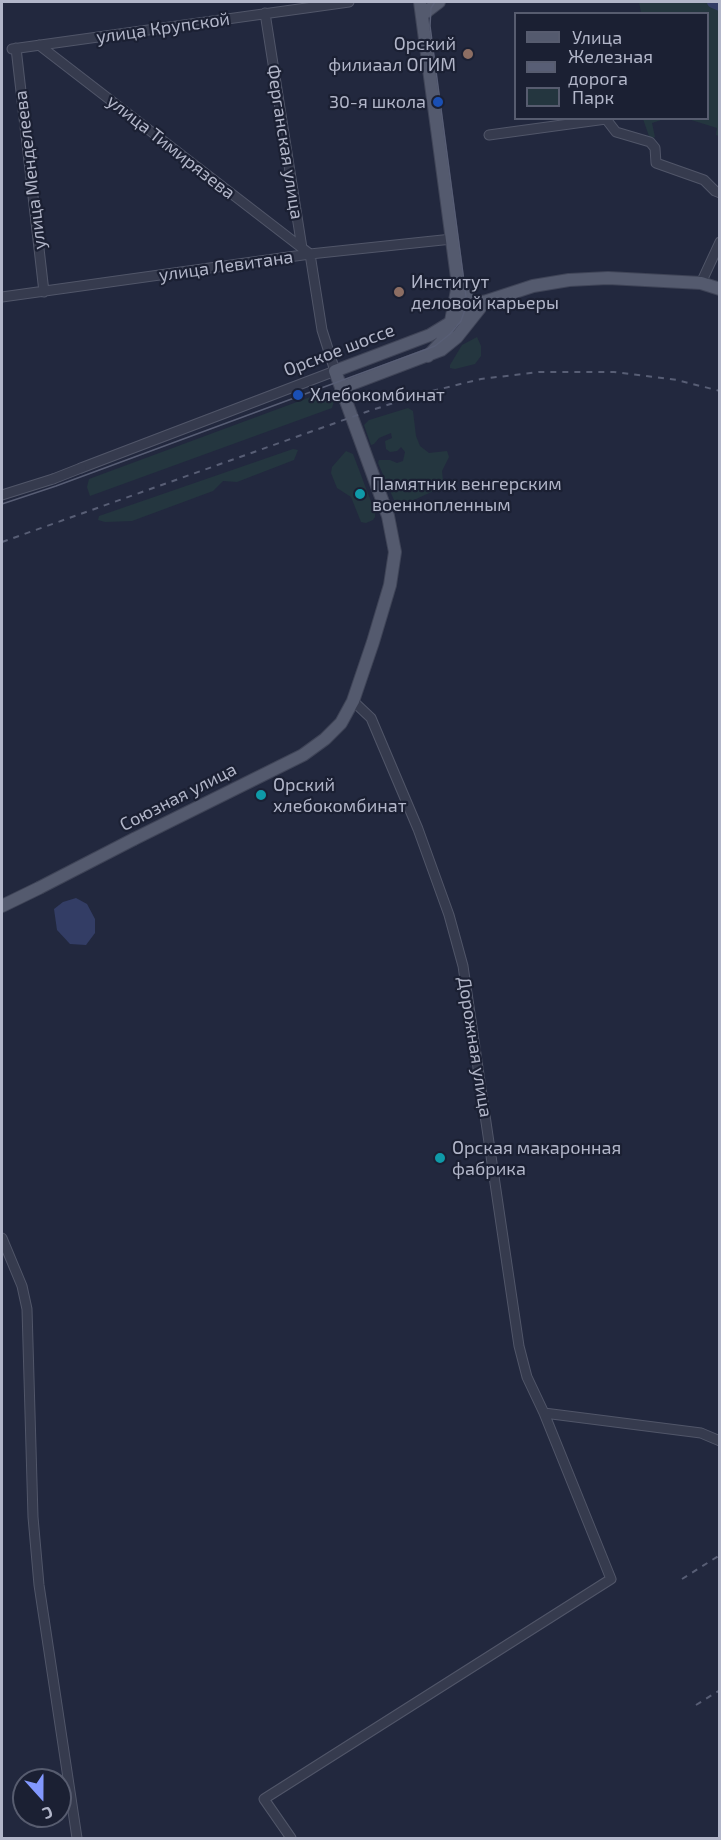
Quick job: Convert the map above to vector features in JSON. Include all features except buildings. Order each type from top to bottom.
[{"type":"main road","points":[[420,2],[458,285],[451,321],[444,339],[428,356]]},
{"type":"main road","points":[[422,15],[439,2]]},
{"type":"main road","name":"Орское шоссе","points":[[335,371],[430,335],[484,302],[533,286],[569,280],[608,278],[701,283],[720,289]]},
{"type":"main road","points":[[458,285],[466,296],[474,301],[484,302]]},
{"type":"main road","points":[[341,388],[441,350],[457,337],[484,302]]},
{"type":"main road","name":"Союзная улица","points":[[2,906],[303,755],[325,739],[340,723],[352,701],[373,642],[390,585],[395,552],[388,516],[335,371]]},
{"type":"street","name":"улица Крупской","points":[[14,49],[349,2]]},
{"type":"street","name":"Ферганская улица","points":[[265,13],[302,248]]},
{"type":"street","name":"улица Тимирязева","points":[[39,45],[302,248]]},
{"type":"street","name":"улица Менделеева","points":[[14,49],[44,292]]},
{"type":"street","points":[[489,135],[599,120]]},
{"type":"street","points":[[607,120],[616,132],[650,142],[655,148],[656,163],[704,180],[715,191],[720,192]]},
{"type":"street","name":"улица Левитана","points":[[2,297],[310,254],[452,238]]},
{"type":"street","points":[[701,283],[720,242]]},
{"type":"street","points":[[302,248],[310,254],[322,330],[335,371]]},
{"type":"street","name":"Орское шоссе","points":[[2,495],[53,479],[335,371]]},
{"type":"street","name":"Дорожная улица","points":[[291,1839],[264,1799],[611,1579],[544,1413],[527,1377],[519,1346],[463,966],[452,925],[418,829],[371,718],[352,701]]},
{"type":"street","points":[[2,1238],[22,1286],[27,1310],[33,1517],[39,1585],[77,1839]]},
{"type":"street","points":[[544,1413],[701,1433],[720,1441]]},
{"type":"green space","points":[[639,2],[719,2],[719,136],[716,135],[717,128],[691,120],[709,120],[709,12],[641,12]]},
{"type":"green space","points":[[643,120],[661,120],[652,123],[655,137],[650,139]]},
{"type":"green space","points":[[477,337],[481,346],[481,356],[475,364],[450,368],[462,345]]},
{"type":"green space","points":[[313,396],[327,397],[334,401],[332,408],[90,496],[87,487],[89,479]]},
{"type":"green space","points":[[408,408],[413,411],[416,436],[420,446],[429,453],[447,451],[449,457],[442,471],[443,481],[440,488],[403,505],[394,500],[378,463],[379,460],[390,460],[397,463],[403,461],[405,452],[401,447],[397,451],[390,452],[386,449],[385,441],[392,438],[391,433],[379,438],[371,445],[364,425],[369,420]]},
{"type":"green space","points":[[293,449],[298,450],[294,460],[237,482],[223,481],[213,491],[132,521],[98,520],[99,516]]},
{"type":"green space","points":[[346,451],[353,454],[375,512],[373,520],[366,523],[361,522],[351,497],[337,488],[331,473],[332,467]]},
{"type":"water","points":[[76,898],[87,904],[95,919],[95,933],[86,945],[70,944],[57,930],[54,909],[63,902]]},
{"type":"waterway","points":[[713,2],[720,5]]},
{"type":"tram line","points":[[2,504],[435,346],[450,334],[461,321],[467,304],[430,26],[431,8],[435,2]]},
{"type":"railway","points":[[2,542],[366,412],[424,393],[481,379],[539,372],[614,372],[677,380],[720,391]]},
{"type":"railway","points":[[682,1579],[720,1555]]},
{"type":"railway","points":[[696,1705],[720,1690]]},
{"type":"place","name":"Орский филиаал ОГИМ","points":[[468,54]]},
{"type":"place","name":"30-я школа","points":[[438,102]]},
{"type":"place","name":"Институт деловой карьеры","points":[[399,292]]},
{"type":"place","name":"Хлебокомбинат","points":[[298,395]]},
{"type":"place","name":"Памятник венгерским военнопленным","points":[[360,494]]},
{"type":"place","name":"Орский хлебокомбинат","points":[[261,795]]},
{"type":"place","name":"Орская макаронная фабрика","points":[[440,1158]]}]
